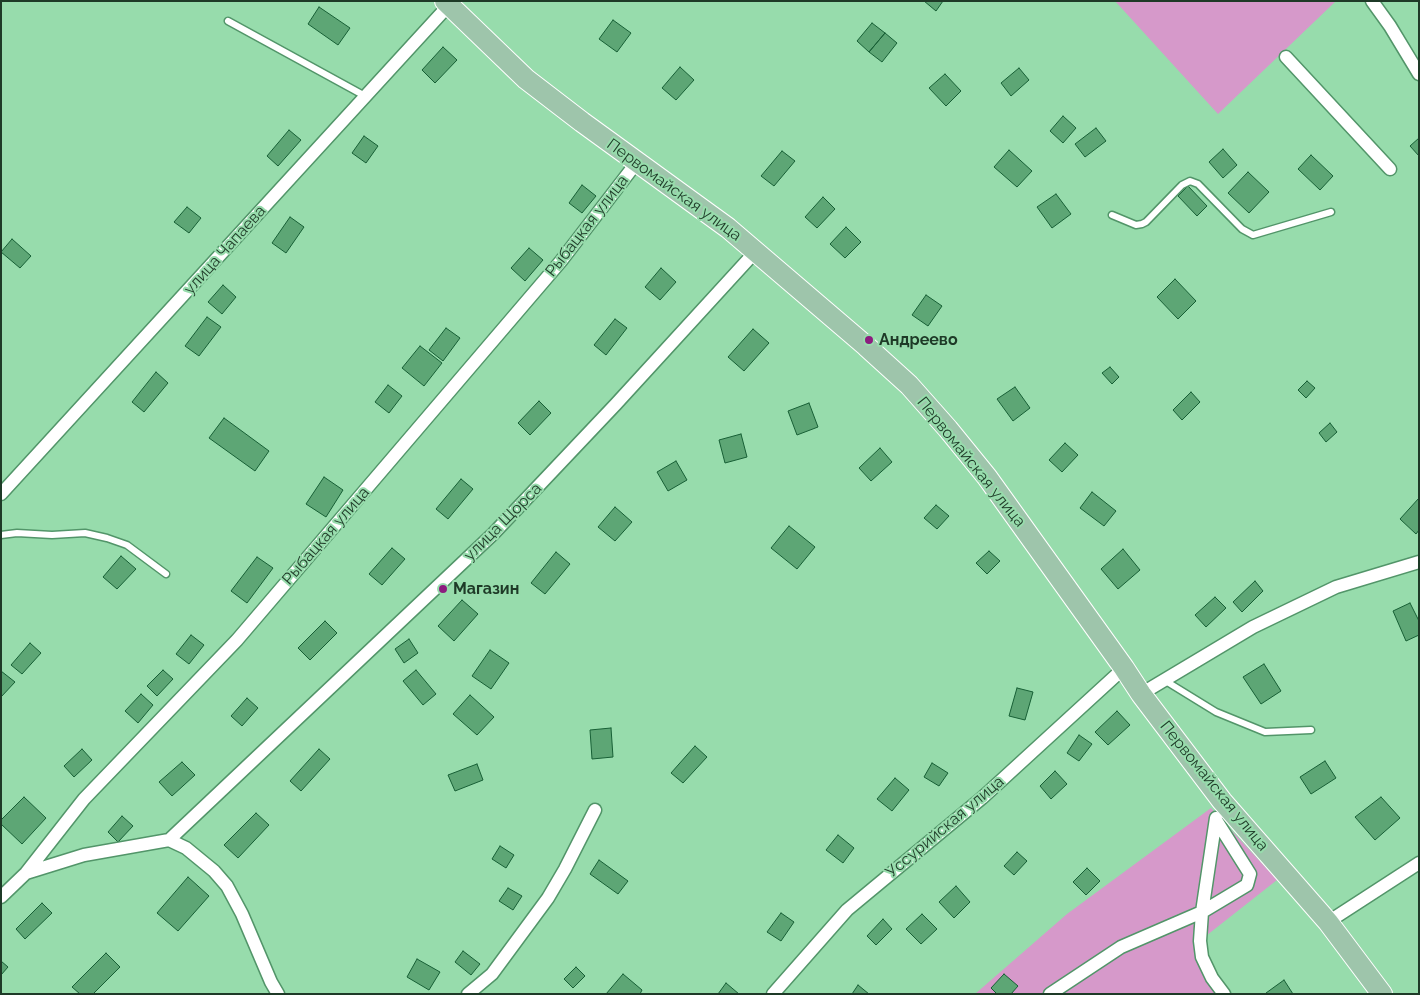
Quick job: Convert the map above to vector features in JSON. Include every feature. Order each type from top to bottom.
[{"type":"main road","name":"Первомайская улица","points":[[447,3],[526,79],[721,223],[756,251],[902,379],[948,429],[987,477],[1124,668],[1219,810],[1328,922],[1382,994]]},
{"type":"street","points":[[1372,1],[1390,26],[1419,74]]},
{"type":"street","name":"улица Чапаева","points":[[1,494],[366,96],[447,3]]},
{"type":"street","points":[[1286,58],[1390,169]]},
{"type":"street","name":"Рыбацкая улица","points":[[1,897],[26,873],[84,799],[237,640],[561,261],[637,162]]},
{"type":"street","name":"улица Щорса","points":[[169,840],[492,534],[616,404],[756,251]]},
{"type":"street","points":[[1141,694],[1253,627],[1336,587],[1419,562]]},
{"type":"street","name":"Уссурийская улица","points":[[773,994],[847,910],[982,798],[1124,668]]},
{"type":"street","points":[[472,993],[492,974],[548,898],[595,810]]},
{"type":"street","points":[[1050,994],[1121,947],[1202,912],[1248,885],[1250,874],[1219,810]]},
{"type":"street","points":[[1219,810],[1202,912],[1200,942],[1202,957],[1212,978],[1224,994]]},
{"type":"street","points":[[26,873],[84,855],[169,840],[186,848],[214,870],[227,886],[242,914],[278,994]]},
{"type":"street","points":[[1328,922],[1418,862]]},
{"type":"lane","points":[[228,21],[366,96]]},
{"type":"lane","points":[[1112,214],[1136,225],[1142,224],[1182,185],[1190,181],[1198,184],[1242,229],[1253,235],[1331,212]]},
{"type":"lane","points":[[1,536],[85,533],[107,538],[127,545],[166,574]]},
{"type":"lane","points":[[1163,680],[1216,712],[1265,732],[1311,730]]},
{"type":"shaded area","points":[[1115,1],[1336,1],[1218,114]]},
{"type":"shaded area","points":[[1211,808],[1277,880],[1202,939],[1222,994],[975,994],[1067,914]]},
{"type":"building","points":[[924,1],[943,1],[936,11]]},
{"type":"building","points":[[319,7],[350,28],[338,45],[308,24]]},
{"type":"building","points":[[613,20],[631,33],[617,52],[599,39]]},
{"type":"building","points":[[872,23],[885,33],[869,52],[857,41]]},
{"type":"building","points":[[885,33],[897,43],[882,62],[869,52]]},
{"type":"building","points":[[443,47],[457,60],[435,83],[422,70]]},
{"type":"building","points":[[680,67],[694,80],[676,100],[662,88]]},
{"type":"building","points":[[1019,68],[1029,80],[1011,96],[1001,83]]},
{"type":"building","points":[[945,74],[961,91],[946,106],[929,88]]},
{"type":"building","points":[[1063,116],[1076,128],[1063,143],[1050,131]]},
{"type":"building","points":[[1096,128],[1106,141],[1085,157],[1075,144]]},
{"type":"building","points":[[289,130],[301,140],[278,166],[267,156]]},
{"type":"building","points":[[364,136],[378,146],[366,163],[352,153]]},
{"type":"building","points":[[1419,138],[1419,156],[1410,146]]},
{"type":"building","points":[[1223,149],[1237,165],[1223,178],[1209,162]]},
{"type":"building","points":[[1009,150],[1032,171],[1017,187],[994,167]]},
{"type":"building","points":[[782,151],[795,161],[774,186],[761,176]]},
{"type":"building","points":[[1311,155],[1333,176],[1320,190],[1298,169]]},
{"type":"building","points":[[1248,172],[1269,192],[1249,213],[1228,193]]},
{"type":"building","points":[[582,185],[596,196],[582,213],[569,203]]},
{"type":"building","points":[[1188,186],[1207,206],[1197,216],[1178,196]]},
{"type":"building","points":[[1056,194],[1071,214],[1052,228],[1037,207]]},
{"type":"building","points":[[823,197],[835,209],[817,228],[805,217]]},
{"type":"building","points":[[187,207],[201,218],[189,233],[174,222]]},
{"type":"building","points":[[290,217],[304,227],[286,253],[272,243]]},
{"type":"building","points":[[846,227],[861,242],[845,258],[830,244]]},
{"type":"building","points":[[12,239],[31,256],[20,268],[1,252]]},
{"type":"building","points":[[529,248],[543,260],[525,281],[511,268]]},
{"type":"building","points":[[661,268],[676,282],[660,300],[645,287]]},
{"type":"building","points":[[1175,279],[1196,301],[1178,319],[1157,297]]},
{"type":"building","points":[[223,285],[236,297],[222,314],[208,302]]},
{"type":"building","points":[[926,295],[942,306],[928,326],[912,315]]},
{"type":"building","points":[[207,317],[221,327],[199,356],[185,346]]},
{"type":"building","points":[[615,319],[627,328],[606,355],[594,345]]},
{"type":"building","points":[[446,328],[460,338],[443,361],[429,350]]},
{"type":"building","points":[[753,329],[769,343],[744,371],[728,357]]},
{"type":"building","points":[[420,346],[442,363],[424,386],[402,368]]},
{"type":"building","points":[[1110,367],[1119,377],[1112,384],[1102,373]]},
{"type":"building","points":[[156,372],[168,383],[144,412],[132,402]]},
{"type":"building","points":[[1307,381],[1315,388],[1306,398],[1298,390]]},
{"type":"building","points":[[388,385],[402,396],[389,413],[375,402]]},
{"type":"building","points":[[1015,387],[1030,408],[1013,421],[997,399]]},
{"type":"building","points":[[1191,392],[1200,402],[1182,420],[1173,410]]},
{"type":"building","points":[[539,401],[551,413],[530,435],[518,423]]},
{"type":"building","points":[[809,403],[818,427],[797,435],[788,411]]},
{"type":"building","points":[[224,418],[269,451],[255,471],[209,438]]},
{"type":"building","points":[[1330,423],[1337,432],[1326,442],[1319,433]]},
{"type":"building","points":[[741,434],[747,457],[725,463],[719,440]]},
{"type":"building","points":[[1065,443],[1078,455],[1062,472],[1049,460]]},
{"type":"building","points":[[880,448],[892,462],[871,481],[859,468]]},
{"type":"building","points":[[676,461],[687,480],[668,491],[657,472]]},
{"type":"building","points":[[324,477],[343,490],[326,517],[306,504]]},
{"type":"building","points":[[461,479],[473,489],[448,519],[436,509]]},
{"type":"building","points":[[1092,492],[1116,511],[1104,526],[1080,508]]},
{"type":"building","points":[[1419,498],[1419,530],[1416,534],[1400,519]]},
{"type":"building","points":[[936,505],[949,516],[937,529],[924,518]]},
{"type":"building","points":[[615,507],[632,522],[615,541],[598,527]]},
{"type":"building","points":[[789,526],[815,547],[797,569],[771,548]]},
{"type":"building","points":[[392,548],[405,559],[382,585],[369,574]]},
{"type":"building","points":[[1123,549],[1140,570],[1118,589],[1101,569]]},
{"type":"building","points":[[989,551],[1000,561],[987,574],[976,563]]},
{"type":"building","points":[[556,552],[570,564],[545,594],[531,583]]},
{"type":"building","points":[[121,556],[136,569],[117,589],[103,577]]},
{"type":"building","points":[[257,557],[273,568],[247,603],[231,591]]},
{"type":"building","points":[[1255,581],[1263,591],[1242,612],[1233,602]]},
{"type":"building","points":[[1215,597],[1226,608],[1206,627],[1195,615]]},
{"type":"building","points":[[462,600],[478,614],[454,641],[438,626]]},
{"type":"building","points":[[1410,603],[1419,621],[1419,635],[1406,641],[1393,611]]},
{"type":"building","points":[[325,621],[337,633],[310,660],[298,648]]},
{"type":"building","points":[[191,635],[204,645],[189,664],[176,654]]},
{"type":"building","points":[[409,639],[418,653],[404,663],[395,649]]},
{"type":"building","points":[[30,643],[41,653],[22,674],[11,665]]},
{"type":"building","points":[[490,650],[509,663],[491,689],[472,676]]},
{"type":"building","points":[[1264,664],[1281,691],[1261,704],[1243,677]]},
{"type":"building","points":[[163,670],[173,679],[157,696],[147,686]]},
{"type":"building","points":[[416,670],[436,694],[423,705],[403,681]]},
{"type":"building","points":[[1,671],[15,682],[1,697]]},
{"type":"building","points":[[1017,688],[1033,692],[1025,720],[1009,716]]},
{"type":"building","points":[[141,694],[153,705],[138,723],[125,711]]},
{"type":"building","points":[[470,695],[494,717],[477,735],[453,714]]},
{"type":"building","points":[[247,698],[258,708],[242,726],[231,716]]},
{"type":"building","points":[[1117,711],[1130,725],[1108,745],[1095,732]]},
{"type":"building","points":[[611,728],[613,757],[592,759],[590,730]]},
{"type":"building","points":[[1079,735],[1092,744],[1079,761],[1067,753]]},
{"type":"building","points":[[695,746],[707,757],[683,783],[671,773]]},
{"type":"building","points":[[82,749],[92,760],[74,777],[64,766]]},
{"type":"building","points":[[319,749],[330,759],[301,791],[290,781]]},
{"type":"building","points":[[1325,761],[1336,778],[1311,794],[1300,777]]},
{"type":"building","points":[[182,762],[195,775],[172,796],[159,782]]},
{"type":"building","points":[[932,763],[948,773],[939,786],[924,777]]},
{"type":"building","points":[[477,764],[483,780],[455,791],[448,775]]},
{"type":"building","points":[[1055,771],[1067,784],[1051,799],[1040,786]]},
{"type":"building","points":[[895,778],[909,790],[892,811],[877,799]]},
{"type":"building","points":[[24,797],[46,818],[22,844],[1,824],[1,820]]},
{"type":"building","points":[[1381,797],[1400,818],[1375,840],[1355,817]]},
{"type":"building","points":[[256,813],[269,825],[238,858],[224,845]]},
{"type":"building","points":[[122,816],[133,826],[118,842],[108,832]]},
{"type":"building","points":[[838,835],[854,848],[843,863],[826,850]]},
{"type":"building","points":[[500,846],[514,855],[506,868],[492,859]]},
{"type":"building","points":[[1017,852],[1027,861],[1014,875],[1004,866]]},
{"type":"building","points":[[599,860],[628,881],[618,894],[590,874]]},
{"type":"building","points":[[1087,868],[1100,881],[1086,895],[1073,882]]},
{"type":"building","points":[[188,877],[209,896],[178,931],[157,913]]},
{"type":"building","points":[[956,886],[970,902],[954,918],[939,902]]},
{"type":"building","points":[[508,888],[522,896],[513,910],[499,901]]},
{"type":"building","points":[[42,903],[52,913],[25,939],[16,929]]},
{"type":"building","points":[[781,913],[794,922],[781,941],[767,932]]},
{"type":"building","points":[[922,914],[937,929],[921,944],[906,929]]},
{"type":"building","points":[[883,919],[892,929],[876,945],[867,936]]},
{"type":"building","points":[[463,951],[480,964],[471,975],[455,962]]},
{"type":"building","points":[[106,953],[120,967],[93,994],[80,994],[72,987]]},
{"type":"building","points":[[417,959],[440,972],[429,990],[407,977]]},
{"type":"building","points":[[1,961],[8,967],[1,975]]},
{"type":"building","points":[[576,967],[585,976],[573,988],[564,979]]},
{"type":"building","points":[[623,974],[642,990],[640,994],[606,994]]},
{"type":"building","points":[[1004,974],[1018,986],[1011,994],[997,994],[991,988]]},
{"type":"building","points":[[1284,980],[1293,994],[1266,993]]},
{"type":"building","points":[[726,983],[739,994],[718,994]]},
{"type":"building","points":[[858,985],[869,994],[852,994]]},
{"type":"place","name":"Андреево","points":[[869,340]]},
{"type":"place","name":"Магазин","points":[[443,589]]}]
